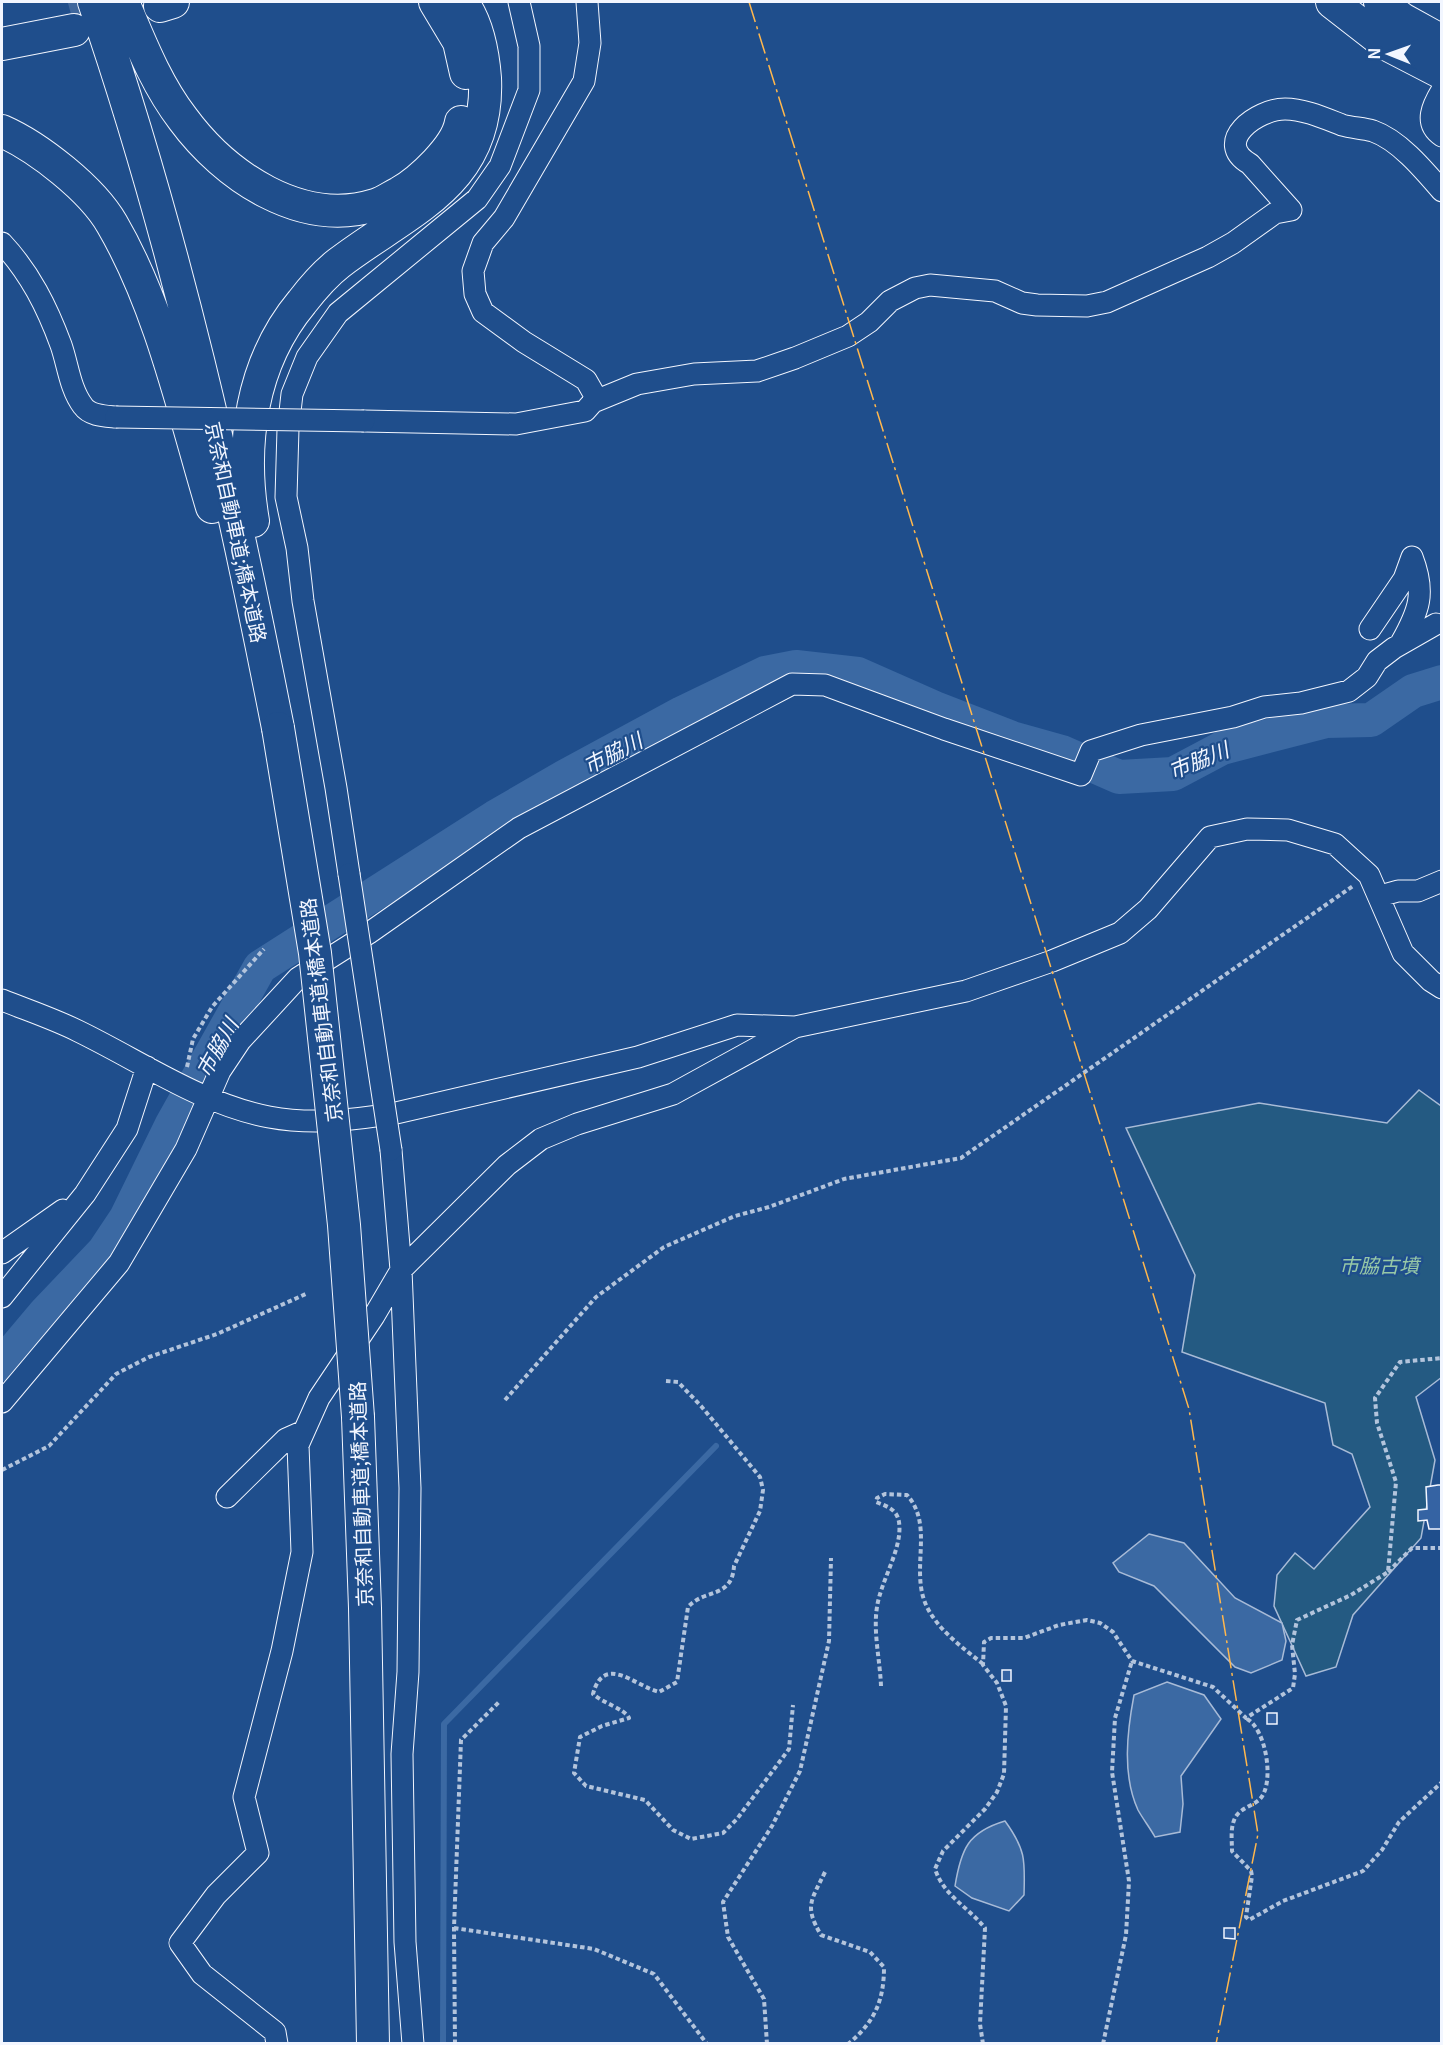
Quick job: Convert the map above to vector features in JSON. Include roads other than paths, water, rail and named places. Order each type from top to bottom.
[{"type":"highway","points":[[123,2],[161,86],[183,119],[204,144],[238,174],[278,199],[321,210],[346,210],[376,205],[414,185],[440,158],[460,127],[468,81],[459,42],[435,2]]},
{"type":"highway","points":[[252,597],[259,556],[248,494],[248,441],[254,393],[274,346],[300,304],[338,264],[406,218],[450,183],[469,153],[483,115],[484,59],[477,31],[462,2]]},
{"type":"highway","points":[[1332,2],[1386,44],[1442,73]]},
{"type":"highway","points":[[1380,2],[1402,18],[1442,41]]},
{"type":"highway","points":[[2,27],[80,15]]},
{"type":"highway","points":[[2,44],[80,15]]},
{"type":"highway","name":"京奈和自動車道;橋本道路","points":[[80,15],[119,75],[164,231],[204,383],[268,676],[315,953],[344,1225],[358,1417],[365,1608],[373,2043]]},
{"type":"highway","points":[[2,130],[62,168],[111,222],[148,302],[238,592],[268,676]]},
{"type":"street","points":[[413,2043],[405,1942],[402,1754],[408,1672],[410,1511],[401,1270],[391,1150],[336,788],[303,601],[297,548],[286,497],[288,429],[292,394],[307,357],[338,313],[477,199],[500,166],[530,90],[529,46],[519,2]]},
{"type":"street","points":[[587,2],[590,43],[584,81],[504,218],[483,243],[473,271],[475,294],[483,312],[516,337],[586,380],[594,394],[593,402]]},
{"type":"street","points":[[1442,90],[1430,112],[1432,124],[1442,136]]},
{"type":"street","points":[[2,243],[21,263],[37,290],[61,346],[74,390],[84,408],[96,415],[516,424],[575,415],[585,411],[593,402],[636,384],[694,374],[757,371],[848,336],[869,322],[890,301],[915,288],[930,285],[995,291],[1023,303],[1077,307],[1107,302],[1233,243],[1275,213],[1291,210],[1250,164],[1242,159],[1237,149],[1236,139],[1242,127],[1260,115],[1271,112],[1285,109],[1359,130],[1372,131],[1396,144],[1442,191]]},
{"type":"street","points":[[477,199],[504,218]]},
{"type":"street","points":[[1370,629],[1404,579],[1412,557],[1419,576],[1418,614],[1401,643]]},
{"type":"street","points":[[2,1402],[118,1263],[186,1149],[220,1071],[240,1041],[298,978],[369,933],[519,828],[792,684],[825,685],[944,729],[1081,775],[1090,751],[1141,735],[1233,717],[1264,707],[1301,703],[1349,691],[1367,677],[1377,661],[1401,643],[1440,622]]},
{"type":"street","points":[[2,1000],[76,1030],[225,1105],[269,1117],[313,1123],[360,1119],[396,1113],[638,1057],[737,1025],[795,1027],[966,992],[1052,961],[1120,933],[1148,909],[1210,837],[1247,829],[1288,830],[1335,844],[1369,875],[1380,896],[1402,953],[1442,988]]},
{"type":"street","points":[[1380,896],[1398,891],[1418,891],[1442,881]]},
{"type":"street","points":[[277,2043],[275,2032],[202,1974],[180,1943],[216,1895],[258,1852],[244,1797],[282,1651],[300,1564],[302,1552],[298,1445],[319,1398],[374,1316],[401,1270],[507,1165],[541,1139],[577,1124],[673,1094],[795,1027]]},
{"type":"street","points":[[2,1297],[85,1194],[127,1130],[147,1067]]},
{"type":"street","points":[[2,1253],[85,1194]]},
{"type":"street","points":[[227,1497],[286,1439],[304,1431]]},
{"type":"waterway","name":"市脇川","points":[[2,1364],[45,1313],[104,1251],[126,1218],[172,1124],[260,967],[495,817],[682,713],[765,673],[796,667],[858,674],[935,708],[1012,738],[1062,752],[1119,777],[1173,774],[1222,748],[1326,721],[1371,720],[1413,691],[1442,682]]},
{"type":"waterway","points":[[443,2044],[444,1724],[716,1446]]},
{"type":"tunnel","points":[[71,14],[114,2]]},
{"type":"park label","name":"市脇古墳","points":[[1379,1264]]}]
